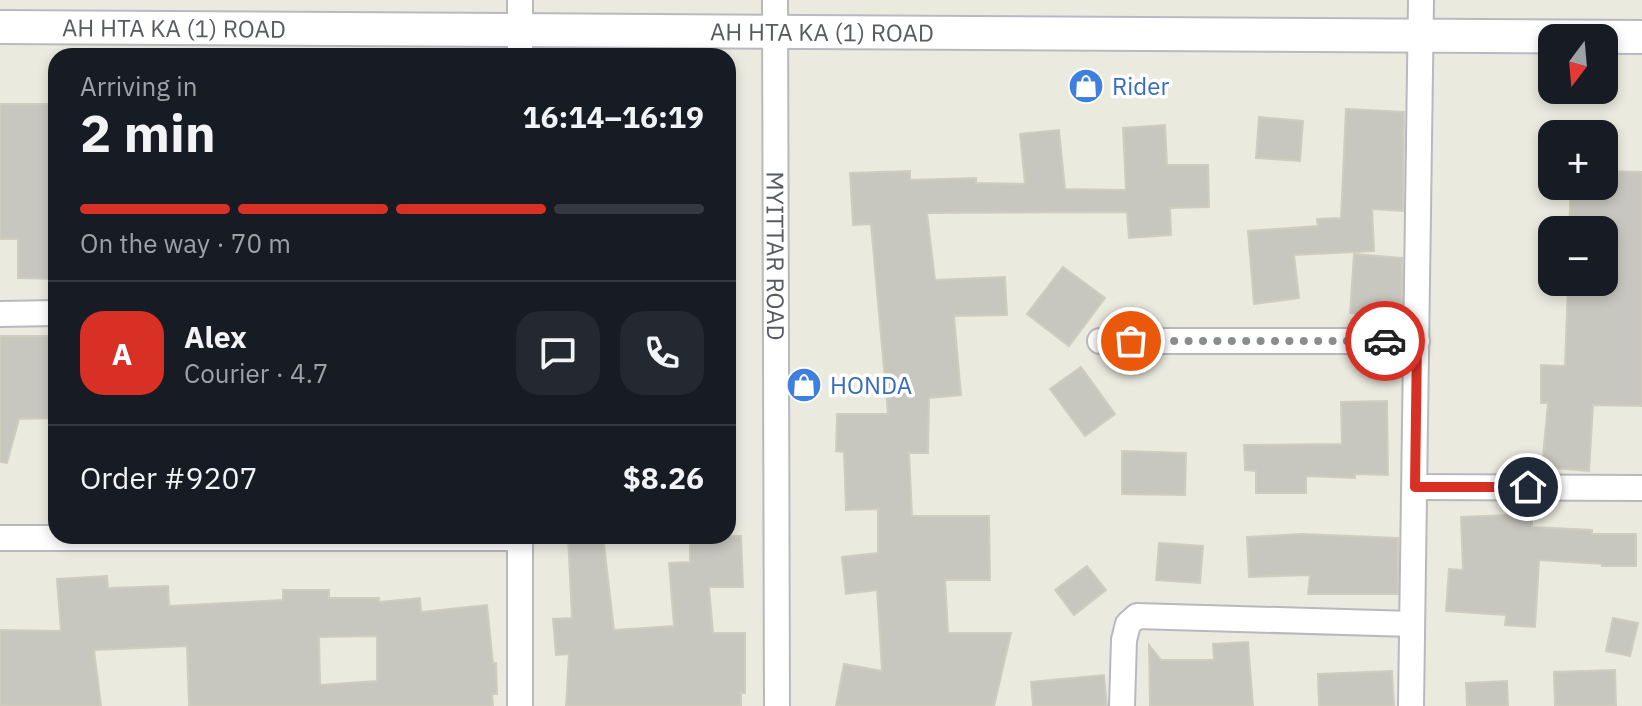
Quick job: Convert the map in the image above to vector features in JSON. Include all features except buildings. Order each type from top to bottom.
[{"type":"street","points":[[1411,706],[1421,0]]},
{"type":"street","name":"AH HTA KA (1) ROAD","points":[[0,27],[520,29],[774,15],[1421,35],[1642,37]]},
{"type":"street","name":"MYITTAR ROAD","points":[[774,15],[777,706]]},
{"type":"street","points":[[0,314],[48,313]]},
{"type":"street","points":[[1100,341],[1417,341]]},
{"type":"street","points":[[1415,487],[1642,488]]},
{"type":"street","points":[[0,538],[48,538]]},
{"type":"street","points":[[520,544],[520,706]]},
{"type":"street","points":[[1122,706],[1124,640],[1128,624],[1137,616],[1412,624]]},
{"type":"way so far","points":[[1131,341],[1385,341]]},
{"type":"place","name":"Rider","points":[[1086,86]]},
{"type":"place","name":"HONDA","points":[[804,385]]},
{"type":"route","points":[[1385,341],[1417,341],[1415,487],[1528,487]]}]
